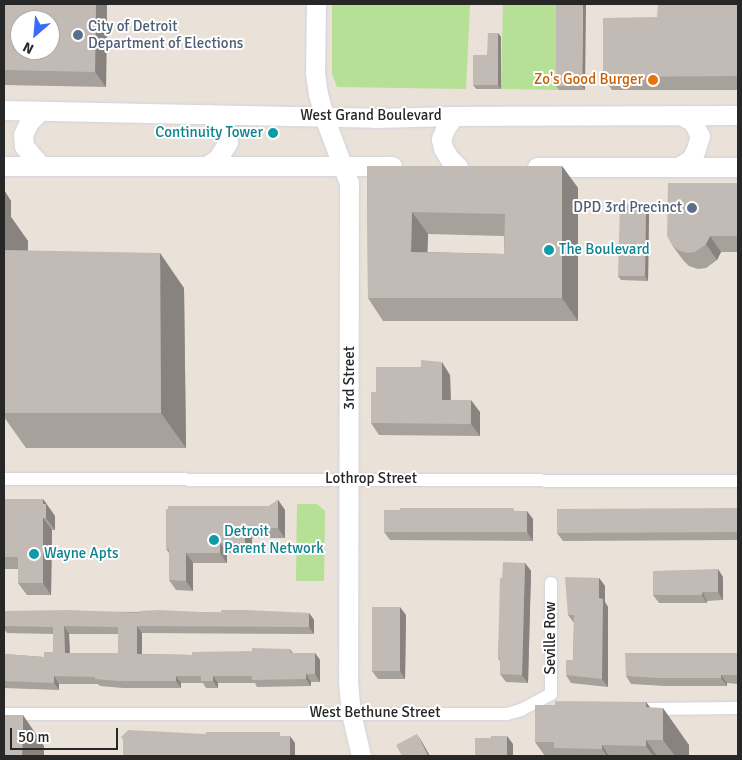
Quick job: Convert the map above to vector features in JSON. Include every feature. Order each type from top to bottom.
[{"type":"main road","name":"3rd Street","points":[[316,4],[315,73],[324,117],[350,182],[348,681],[351,713],[361,756]]},
{"type":"main road","name":"West Grand Boulevard","points":[[4,110],[324,117],[738,116]]},
{"type":"main road","points":[[40,111],[29,122],[23,135],[24,146],[41,166]]},
{"type":"main road","points":[[207,166],[218,158],[228,142],[224,127],[219,121],[208,114]]},
{"type":"main road","points":[[454,116],[446,127],[441,139],[443,148],[449,158],[458,167]]},
{"type":"main road","points":[[678,167],[690,160],[695,152],[700,136],[693,122],[681,116]]},
{"type":"main road","points":[[4,166],[477,167]]},
{"type":"main road","points":[[514,167],[738,167]]},
{"type":"street","name":"Lothrop Street","points":[[4,479],[738,481]]},
{"type":"street","name":"Seville Row","points":[[551,694],[552,583]]},
{"type":"street","name":"West Bethune Street","points":[[4,714],[508,714],[521,710],[551,694]]},
{"type":"street","points":[[551,694],[564,702]]},
{"type":"street","points":[[631,709],[738,708]]},
{"type":"green space","points":[[332,4],[470,4],[466,89],[337,87],[332,74]]},
{"type":"green space","points":[[503,4],[559,4],[559,90],[501,89]]},
{"type":"green space","points":[[297,504],[317,504],[325,511],[324,581],[296,581]]},
{"type":"building","points":[[4,4],[96,4],[95,72],[4,70]]},
{"type":"building","points":[[556,4],[583,4],[582,86],[556,86]]},
{"type":"building","points":[[658,4],[738,4],[738,76],[603,77],[603,18],[657,17]]},
{"type":"building","points":[[488,33],[498,33],[498,85],[473,85],[473,55],[487,55]]},
{"type":"building","name":"The Boulevard","points":[[367,166],[562,166],[562,298],[368,298]],"holes":[[[412,212],[505,214],[504,254],[411,252]]]},
{"type":"building","points":[[668,183],[738,183],[738,236],[710,236],[706,244],[695,252],[687,253],[678,250],[672,245],[667,236]]},
{"type":"building","points":[[620,204],[646,205],[645,276],[618,276]]},
{"type":"building","points":[[4,250],[160,253],[161,413],[4,413]]},
{"type":"building","points":[[421,360],[442,362],[442,400],[471,400],[471,424],[371,423],[371,392],[376,392],[376,367],[421,367]]},
{"type":"building","points":[[4,499],[43,499],[43,504],[46,504],[46,518],[43,518],[43,583],[18,583],[18,557],[4,557]]},
{"type":"building","points":[[278,500],[278,528],[245,528],[245,543],[220,543],[220,553],[186,553],[186,581],[169,580],[169,549],[166,549],[166,509],[168,509],[168,506],[269,506]]},
{"type":"building","points":[[400,508],[513,508],[513,511],[527,511],[527,532],[384,532],[384,510],[400,510]]},
{"type":"building","points":[[738,508],[738,532],[557,533],[557,509]]},
{"type":"building","points":[[503,562],[525,563],[522,675],[500,674],[500,658],[498,658],[500,578],[502,578]]},
{"type":"building","points":[[718,569],[718,592],[702,592],[702,595],[653,595],[653,571]]},
{"type":"building","points":[[565,577],[599,578],[599,598],[603,599],[602,679],[566,675],[566,660],[573,660],[574,615],[568,615]]},
{"type":"building","points":[[372,607],[400,607],[400,671],[372,671]]},
{"type":"building","points":[[69,610],[139,613],[139,611],[159,610],[221,613],[221,610],[246,610],[309,613],[309,627],[137,626],[137,654],[192,655],[192,652],[252,651],[252,648],[290,649],[290,653],[315,653],[315,674],[306,674],[306,679],[252,680],[252,676],[213,676],[213,681],[201,681],[201,676],[176,676],[176,681],[118,681],[95,679],[95,677],[54,676],[54,683],[4,681],[4,654],[44,657],[44,652],[53,652],[53,627],[4,626],[4,611]],"holes":[[[64,626],[118,627],[118,653],[65,653]]]},
{"type":"building","points":[[625,653],[738,653],[738,675],[721,675],[721,678],[626,676]]},
{"type":"building","points":[[555,701],[646,702],[646,707],[663,708],[663,740],[646,740],[646,746],[602,745],[602,749],[554,748],[554,742],[535,742],[535,705],[555,705]]},
{"type":"building","points":[[4,715],[23,715],[22,756],[4,756]]},
{"type":"building","points":[[128,730],[206,734],[206,732],[280,732],[280,736],[290,736],[290,756],[123,756],[123,740],[121,737]]},
{"type":"building","points":[[417,734],[428,756],[402,756],[396,745]]},
{"type":"building","points":[[491,736],[507,736],[507,756],[475,756],[475,738],[491,738]]},
{"type":"place","name":"City of Detroit Department of Elections","points":[[78,35]]},
{"type":"place","name":"Zo's Good Burger","points":[[653,80]]},
{"type":"place","name":"Continuity Tower","points":[[273,133]]},
{"type":"place","name":"DPD 3rd Precinct","points":[[692,208]]},
{"type":"place","name":"The Boulevard","points":[[549,250]]},
{"type":"place","name":"Detroit Parent Network","points":[[214,540]]},
{"type":"place","name":"Wayne Apts","points":[[34,554]]}]
